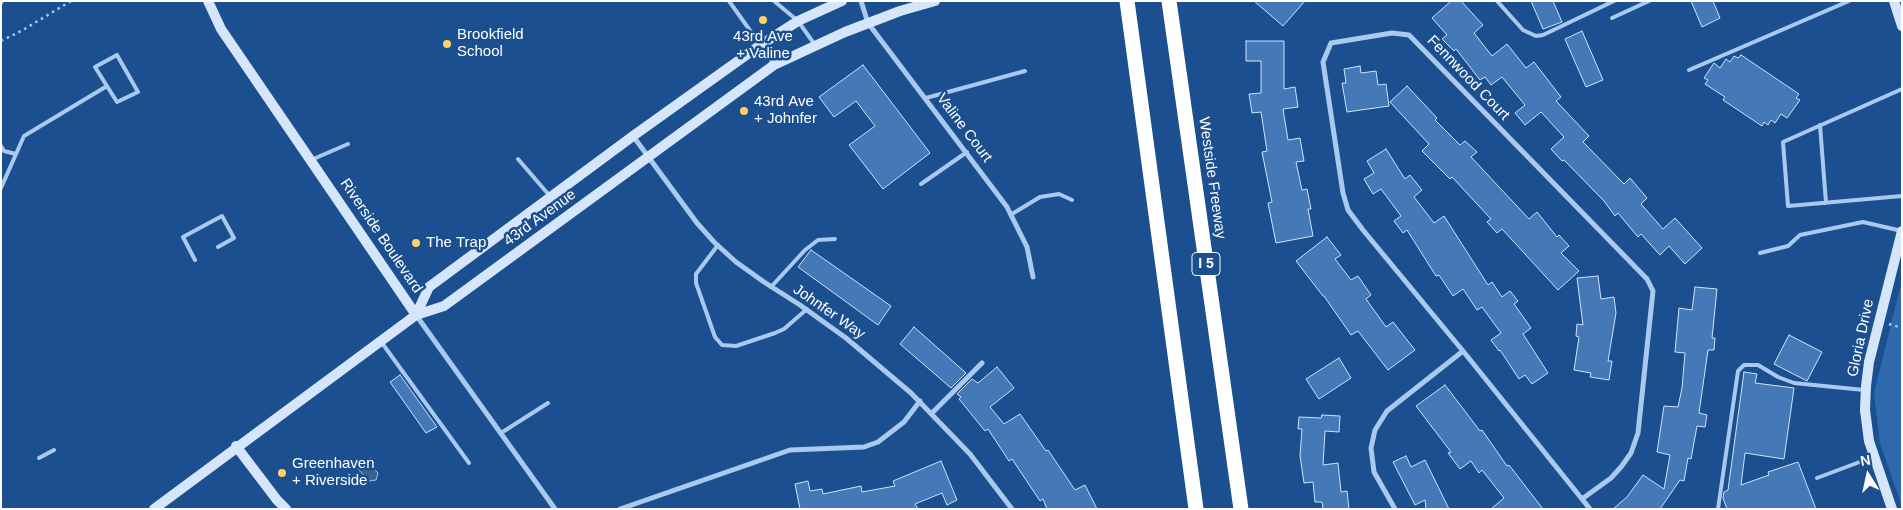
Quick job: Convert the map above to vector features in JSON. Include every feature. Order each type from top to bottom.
[{"type":"highway","points":[[1127,1],[1196,509]]},
{"type":"highway","name":"Westside Freeway","points":[[1169,1],[1241,509]]},
{"type":"main road","name":"Riverside Boulevard","points":[[154,509],[236,446],[416,315],[221,29],[208,1]]},
{"type":"main road","name":"43rd Avenue","points":[[416,315],[429,287],[633,136],[759,46],[798,21],[842,1]]},
{"type":"main road","name":"43rd Avenue","points":[[416,315],[444,306],[774,65],[815,45],[868,23],[935,1]]},
{"type":"main road","points":[[1894,1],[1902,26]]},
{"type":"main road","name":"Gloria Drive","points":[[1892,509],[1869,441],[1865,410],[1869,362],[1902,231]]},
{"type":"main road","points":[[236,446],[286,509]]},
{"type":"street","name":"Valine Court","points":[[861,1],[868,23],[1012,214],[1027,247],[1033,276]]},
{"type":"street","name":"Fennwood Court","points":[[1582,499],[1611,478],[1622,467],[1638,433],[1653,291],[1647,279],[1409,35],[1392,33],[1331,44],[1323,62],[1343,193],[1348,210],[1590,509]]},
{"type":"street","name":"Johnfer Way","points":[[633,136],[697,223],[718,245],[736,262],[807,310],[873,359],[920,401],[970,454],[1010,507]]},
{"type":"street","points":[[416,315],[555,509]]},
{"type":"street","points":[[1395,509],[1374,472],[1371,448],[1375,430],[1387,411],[1463,351]]},
{"type":"street","points":[[932,413],[982,363]]},
{"type":"street","points":[[620,509],[790,450],[864,447],[878,442],[904,422],[920,401]]},
{"type":"street","points":[[1002,509],[1010,507]]},
{"type":"lane","points":[[729,1],[774,65]]},
{"type":"lane","points":[[774,1],[798,21],[815,45]]},
{"type":"lane","points":[[1497,1],[1523,30],[1536,36],[1543,35],[1614,1]]},
{"type":"lane","points":[[1612,18],[1649,1]]},
{"type":"lane","points":[[1689,70],[1849,1]]},
{"type":"lane","points":[[117,55],[138,92],[116,102],[107,86],[95,67],[117,55]]},
{"type":"lane","points":[[926,98],[1024,71]]},
{"type":"lane","points":[[1,188],[24,136],[107,86]]},
{"type":"lane","points":[[1902,89],[1783,142],[1788,206],[1902,196]]},
{"type":"lane","points":[[1820,125],[1826,203]]},
{"type":"lane","points":[[311,160],[348,144]]},
{"type":"lane","points":[[1,146],[4,151],[16,154]]},
{"type":"lane","points":[[921,184],[967,152]]},
{"type":"lane","points":[[518,159],[551,197]]},
{"type":"lane","points":[[1012,214],[1040,197],[1059,194],[1072,200]]},
{"type":"lane","points":[[195,260],[183,237],[222,216],[234,238],[218,247]]},
{"type":"lane","points":[[1760,253],[1788,246],[1800,235],[1863,222],[1902,231]]},
{"type":"lane","points":[[771,287],[805,250],[818,240],[835,239]]},
{"type":"lane","points":[[718,245],[696,274],[696,283],[715,337],[722,345],[736,346],[775,333],[784,329],[807,310]]},
{"type":"lane","points":[[380,342],[469,463]]},
{"type":"lane","points":[[1718,509],[1738,371],[1744,365],[1758,365],[1778,377],[1794,383],[1866,390]]},
{"type":"lane","points":[[500,433],[548,402]]},
{"type":"lane","points":[[39,458],[54,450]]},
{"type":"lane","points":[[1817,478],[1874,457]]},
{"type":"path","points":[[1,40],[23,30],[71,1]]},
{"type":"path","points":[[1887,323],[1902,328]]},
{"type":"shaded area","points":[[1902,280],[1902,507],[1880,443],[1874,393]]},
{"type":"shaded area","points":[[371,458],[375,463],[374,469],[378,473],[376,480],[369,481],[357,468],[359,461]]},
{"type":"building","points":[[1254,1],[1305,1],[1283,26]]},
{"type":"building","points":[[1451,1],[1461,1],[1483,25],[1474,33],[1492,56],[1507,44],[1526,68],[1534,62],[1561,97],[1556,101],[1589,136],[1583,142],[1624,184],[1630,178],[1647,198],[1641,204],[1663,229],[1675,218],[1702,248],[1685,264],[1669,246],[1660,255],[1641,234],[1638,237],[1618,213],[1615,216],[1604,201],[1551,149],[1564,137],[1541,112],[1525,125],[1515,113],[1525,105],[1502,77],[1491,85],[1485,77],[1480,80],[1456,49],[1454,51],[1442,39],[1447,35],[1432,18]]},
{"type":"building","points":[[1531,1],[1553,1],[1562,22],[1543,29]]},
{"type":"building","points":[[1691,1],[1713,1],[1720,18],[1702,27]]},
{"type":"building","points":[[1582,31],[1603,80],[1586,87],[1565,39]]},
{"type":"building","points":[[1246,41],[1284,41],[1284,89],[1295,87],[1298,107],[1283,109],[1288,140],[1300,138],[1304,161],[1296,162],[1302,190],[1307,189],[1311,209],[1308,209],[1313,236],[1276,243],[1268,203],[1272,202],[1262,152],[1267,151],[1261,112],[1252,113],[1249,94],[1261,93],[1261,61],[1246,61]]},
{"type":"building","points":[[1741,55],[1799,94],[1796,98],[1800,100],[1787,118],[1781,114],[1775,123],[1771,120],[1768,125],[1764,122],[1762,126],[1723,100],[1725,97],[1705,84],[1708,80],[1704,78],[1714,63],[1720,68],[1726,59],[1730,62],[1734,56],[1738,58]]},
{"type":"building","points":[[863,65],[930,153],[883,189],[849,145],[875,126],[856,101],[834,117],[819,97]]},
{"type":"building","points":[[1360,66],[1361,73],[1376,71],[1378,85],[1386,84],[1389,106],[1347,112],[1342,83],[1346,83],[1344,69]]},
{"type":"building","points":[[1407,86],[1437,118],[1435,120],[1460,145],[1465,141],[1477,152],[1471,157],[1529,219],[1537,212],[1557,237],[1559,235],[1569,246],[1561,253],[1579,271],[1558,290],[1502,229],[1497,233],[1487,222],[1491,219],[1452,177],[1450,179],[1422,151],[1429,144],[1390,102]]},
{"type":"building","points":[[1386,149],[1405,179],[1410,175],[1422,190],[1414,197],[1434,223],[1444,216],[1488,285],[1492,282],[1502,297],[1510,291],[1518,301],[1514,304],[1531,328],[1523,334],[1548,373],[1532,384],[1525,375],[1519,379],[1491,340],[1501,333],[1482,307],[1477,310],[1463,289],[1453,296],[1439,275],[1436,276],[1407,230],[1403,233],[1394,221],[1401,216],[1381,189],[1373,194],[1364,179],[1374,173],[1367,161]]},
{"type":"building","points":[[1327,237],[1341,255],[1335,259],[1351,280],[1358,276],[1371,295],[1366,299],[1386,327],[1393,322],[1415,350],[1388,370],[1358,331],[1351,335],[1324,296],[1296,261]]},
{"type":"building","points":[[811,250],[891,306],[878,325],[798,267]]},
{"type":"building","points":[[1598,276],[1601,299],[1614,297],[1616,313],[1608,361],[1612,361],[1609,380],[1590,377],[1591,373],[1574,370],[1579,337],[1576,336],[1577,324],[1583,325],[1577,278]]},
{"type":"building","points":[[1695,287],[1717,289],[1712,338],[1715,338],[1714,350],[1708,350],[1699,413],[1707,415],[1705,427],[1697,426],[1691,459],[1688,458],[1684,481],[1680,480],[1660,509],[1613,509],[1627,497],[1643,475],[1664,489],[1670,455],[1657,452],[1664,406],[1678,407],[1682,388],[1685,353],[1675,352],[1679,308],[1692,310]]},
{"type":"building","points":[[914,327],[966,373],[951,388],[900,344]]},
{"type":"building","points":[[1789,335],[1822,352],[1807,381],[1774,364]]},
{"type":"building","points":[[1339,358],[1351,378],[1319,399],[1306,379]]},
{"type":"building","points":[[997,367],[1014,388],[990,407],[1004,424],[1020,414],[1046,451],[1048,450],[1075,490],[1085,485],[1097,509],[1047,509],[1043,499],[1040,501],[1012,459],[1009,461],[988,429],[985,431],[959,399],[961,397],[957,394],[972,379],[978,383]]},
{"type":"building","points":[[1744,372],[1757,374],[1755,383],[1794,388],[1784,459],[1745,453],[1741,485],[1769,475],[1768,472],[1798,462],[1816,509],[1727,509],[1723,498],[1724,492],[1728,490]]},
{"type":"building","points":[[400,375],[437,427],[426,433],[390,382]]},
{"type":"building","points":[[1445,385],[1480,431],[1482,430],[1507,466],[1509,465],[1543,509],[1491,509],[1504,498],[1482,470],[1479,473],[1471,461],[1460,469],[1448,453],[1451,452],[1416,406]]},
{"type":"building","points":[[1322,415],[1340,416],[1339,432],[1325,431],[1323,465],[1338,463],[1341,492],[1347,491],[1349,509],[1323,509],[1322,502],[1315,502],[1313,482],[1304,483],[1300,456],[1302,429],[1298,429],[1299,417],[1321,418]]},
{"type":"building","points":[[1406,456],[1411,467],[1425,460],[1449,509],[1426,509],[1425,500],[1415,505],[1393,462]]},
{"type":"building","points":[[941,461],[957,500],[947,505],[942,493],[915,504],[918,509],[800,509],[795,484],[808,481],[810,491],[822,489],[823,494],[861,486],[862,492],[895,486],[893,481]]},
{"type":"place","name":"43rd Ave + Valine","points":[[763,20]]},
{"type":"place","name":"Brookfield School","points":[[447,44]]},
{"type":"place","name":"43rd Ave + Johnfer","points":[[744,111]]},
{"type":"place","name":"The Trap","points":[[416,243]]},
{"type":"place","name":"Greenhaven + Riverside","points":[[282,473]]}]
